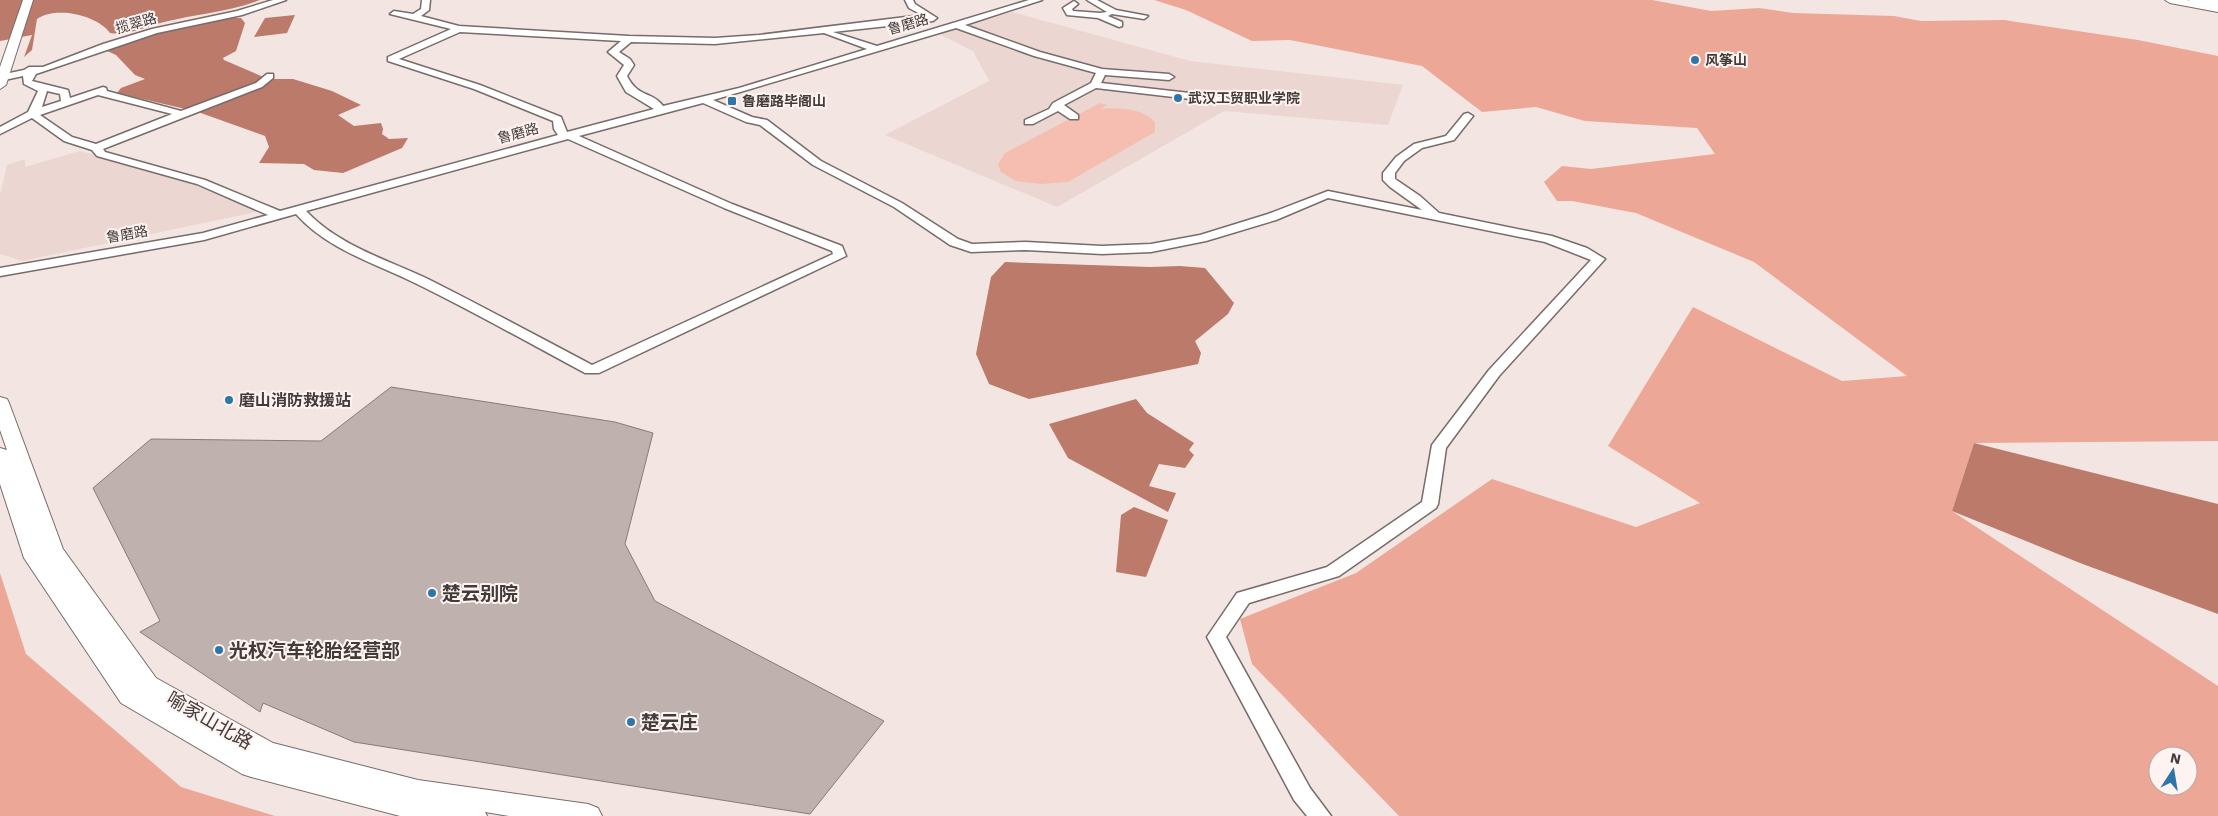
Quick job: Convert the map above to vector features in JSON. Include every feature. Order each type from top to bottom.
[{"type":"highway","points":[[2195,0],[2218,4]]},
{"type":"main road","points":[[0,55],[19,0]]},
{"type":"main road","points":[[2,78],[28,0]]},
{"type":"main road","points":[[2170,0],[2218,9]]},
{"type":"main road","name":"喻家山北路","points":[[0,403],[53,551],[148,685],[267,752],[418,791],[588,816]]},
{"type":"main road","name":"喻家山北路","points":[[0,454],[35,558],[130,696],[251,766],[406,806],[473,816]]},
{"type":"street","name":"揽翠路","points":[[2,78],[30,71],[132,38],[179,25],[239,14],[282,0]]},
{"type":"street","points":[[414,17],[425,10],[426,0]]},
{"type":"street","points":[[909,0],[912,6],[932,17],[1036,54],[1102,72],[1169,77]]},
{"type":"street","name":"鲁磨路","points":[[0,272],[204,236],[567,135],[705,100],[1038,0]]},
{"type":"street","points":[[1083,0],[1067,8],[1070,13],[1144,16]]},
{"type":"street","points":[[1091,0],[1119,24]]},
{"type":"street","points":[[394,14],[414,17],[459,29],[630,39],[715,41],[824,31],[932,17]]},
{"type":"street","points":[[298,210],[307,222],[344,244],[458,300],[590,370],[599,369],[840,256],[838,249],[728,206],[567,135],[559,129],[560,122],[557,119],[477,88],[391,59],[459,29]]},
{"type":"street","points":[[824,31],[876,49]]},
{"type":"street","points":[[630,39],[613,52],[629,65],[622,76],[629,90],[656,104],[660,110]]},
{"type":"street","points":[[30,71],[27,82],[40,87],[65,92],[66,103]]},
{"type":"street","points":[[1029,122],[1053,111],[1057,105],[1095,85],[1102,72]]},
{"type":"street","points":[[96,148],[259,85],[270,76]]},
{"type":"street","points":[[1095,85],[1225,100]]},
{"type":"street","points":[[32,114],[43,90],[40,87]]},
{"type":"street","points":[[0,131],[32,114],[100,91],[182,114]]},
{"type":"street","points":[[705,100],[750,120],[763,122],[817,163],[898,205],[954,242],[971,248],[1026,246],[1102,250],[1176,244],[1272,217],[1286,212],[1299,204],[1328,194],[1435,214],[1548,239],[1583,251],[1598,259],[1494,373],[1438,448],[1430,504],[1334,572],[1243,598],[1216,637],[1302,794],[1320,816]]},
{"type":"street","points":[[1057,105],[1074,117]]},
{"type":"street","points":[[32,114],[68,139],[96,148],[101,154],[201,182],[279,215]]},
{"type":"street","points":[[1435,214],[1416,198],[1394,185],[1390,180],[1389,173],[1400,159],[1418,146],[1450,138],[1468,116]]},
{"type":"shaded area","points":[[0,0],[260,0],[117,34],[110,33],[96,21],[76,14],[55,13],[45,15],[37,19],[32,50],[24,57],[32,35],[0,41]]},
{"type":"shaded area","points":[[1154,0],[1652,0],[1711,11],[1759,8],[1793,13],[1894,16],[1921,21],[2004,20],[2138,40],[2218,56],[2218,441],[1974,443],[1952,511],[2218,686],[2218,816],[1399,816],[1252,664],[1240,619],[1356,573],[1492,479],[1636,527],[1700,503],[1608,446],[1693,307],[1842,381],[1907,376],[1754,262],[1636,213],[1572,201],[1557,201],[1544,182],[1562,166],[1591,169],[1715,154],[1697,128],[1585,121],[1536,107],[1482,112],[1422,66],[1290,40],[1252,41],[1186,10]]},
{"type":"shaded area","name":"武汉工贸职业学院","points":[[1012,12],[1190,61],[1403,85],[1388,125],[1224,111],[1057,207],[885,135],[989,81],[973,51],[937,33]]},
{"type":"shaded area","points":[[295,15],[287,33],[254,37],[265,18]]},
{"type":"shaded area","points":[[228,18],[241,18],[245,23],[236,51],[223,58],[224,60],[268,79],[293,79],[332,91],[361,105],[338,115],[354,126],[381,123],[382,134],[389,139],[408,138],[402,148],[343,173],[314,170],[304,164],[259,163],[269,147],[265,136],[198,112],[117,93],[121,88],[145,79],[135,75],[116,55],[105,50],[175,28]]},
{"type":"shaded area","points":[[1100,103],[1107,105],[1101,109],[1137,111],[1150,117],[1155,122],[1155,132],[1068,182],[1041,184],[1016,181],[1001,172],[998,164],[1005,153]]},
{"type":"shaded area","points":[[80,151],[184,177],[256,212],[22,261],[0,254],[0,195],[7,165],[25,159],[25,167]]},
{"type":"shaded area","points":[[1005,262],[1205,268],[1234,303],[1228,314],[1195,341],[1201,353],[1198,364],[1029,399],[989,384],[976,354],[991,277]]},
{"type":"shaded area","points":[[1136,399],[1147,413],[1194,443],[1189,450],[1194,455],[1185,468],[1159,464],[1149,486],[1176,493],[1168,512],[1068,458],[1049,424]]},
{"type":"shaded area","points":[[1974,443],[2218,504],[2218,614],[2080,563],[1952,511]]},
{"type":"shaded area","points":[[1134,507],[1168,520],[1146,577],[1116,572],[1121,515]]},
{"type":"shaded area","points":[[0,573],[26,654],[181,787],[275,816],[0,816]]},
{"type":"building","name":"楚云别院","points":[[391,387],[615,422],[653,433],[625,544],[655,601],[884,721],[810,814],[354,742],[263,703],[260,712],[140,632],[160,621],[93,488],[151,439],[321,441]]},
{"type":"place","name":"风筝山","points":[[1695,60]]},
{"type":"place","name":"武汉工贸职业学院","points":[[1178,98]]},
{"type":"place","name":"鲁磨路毕阁山","points":[[732,101]]},
{"type":"place","name":"磨山消防救援站","points":[[229,400]]},
{"type":"place","name":"楚云别院","points":[[432,593]]},
{"type":"place","name":"光权汽车轮胎经营部","points":[[219,650]]},
{"type":"place","name":"楚云庄","points":[[631,722]]}]
